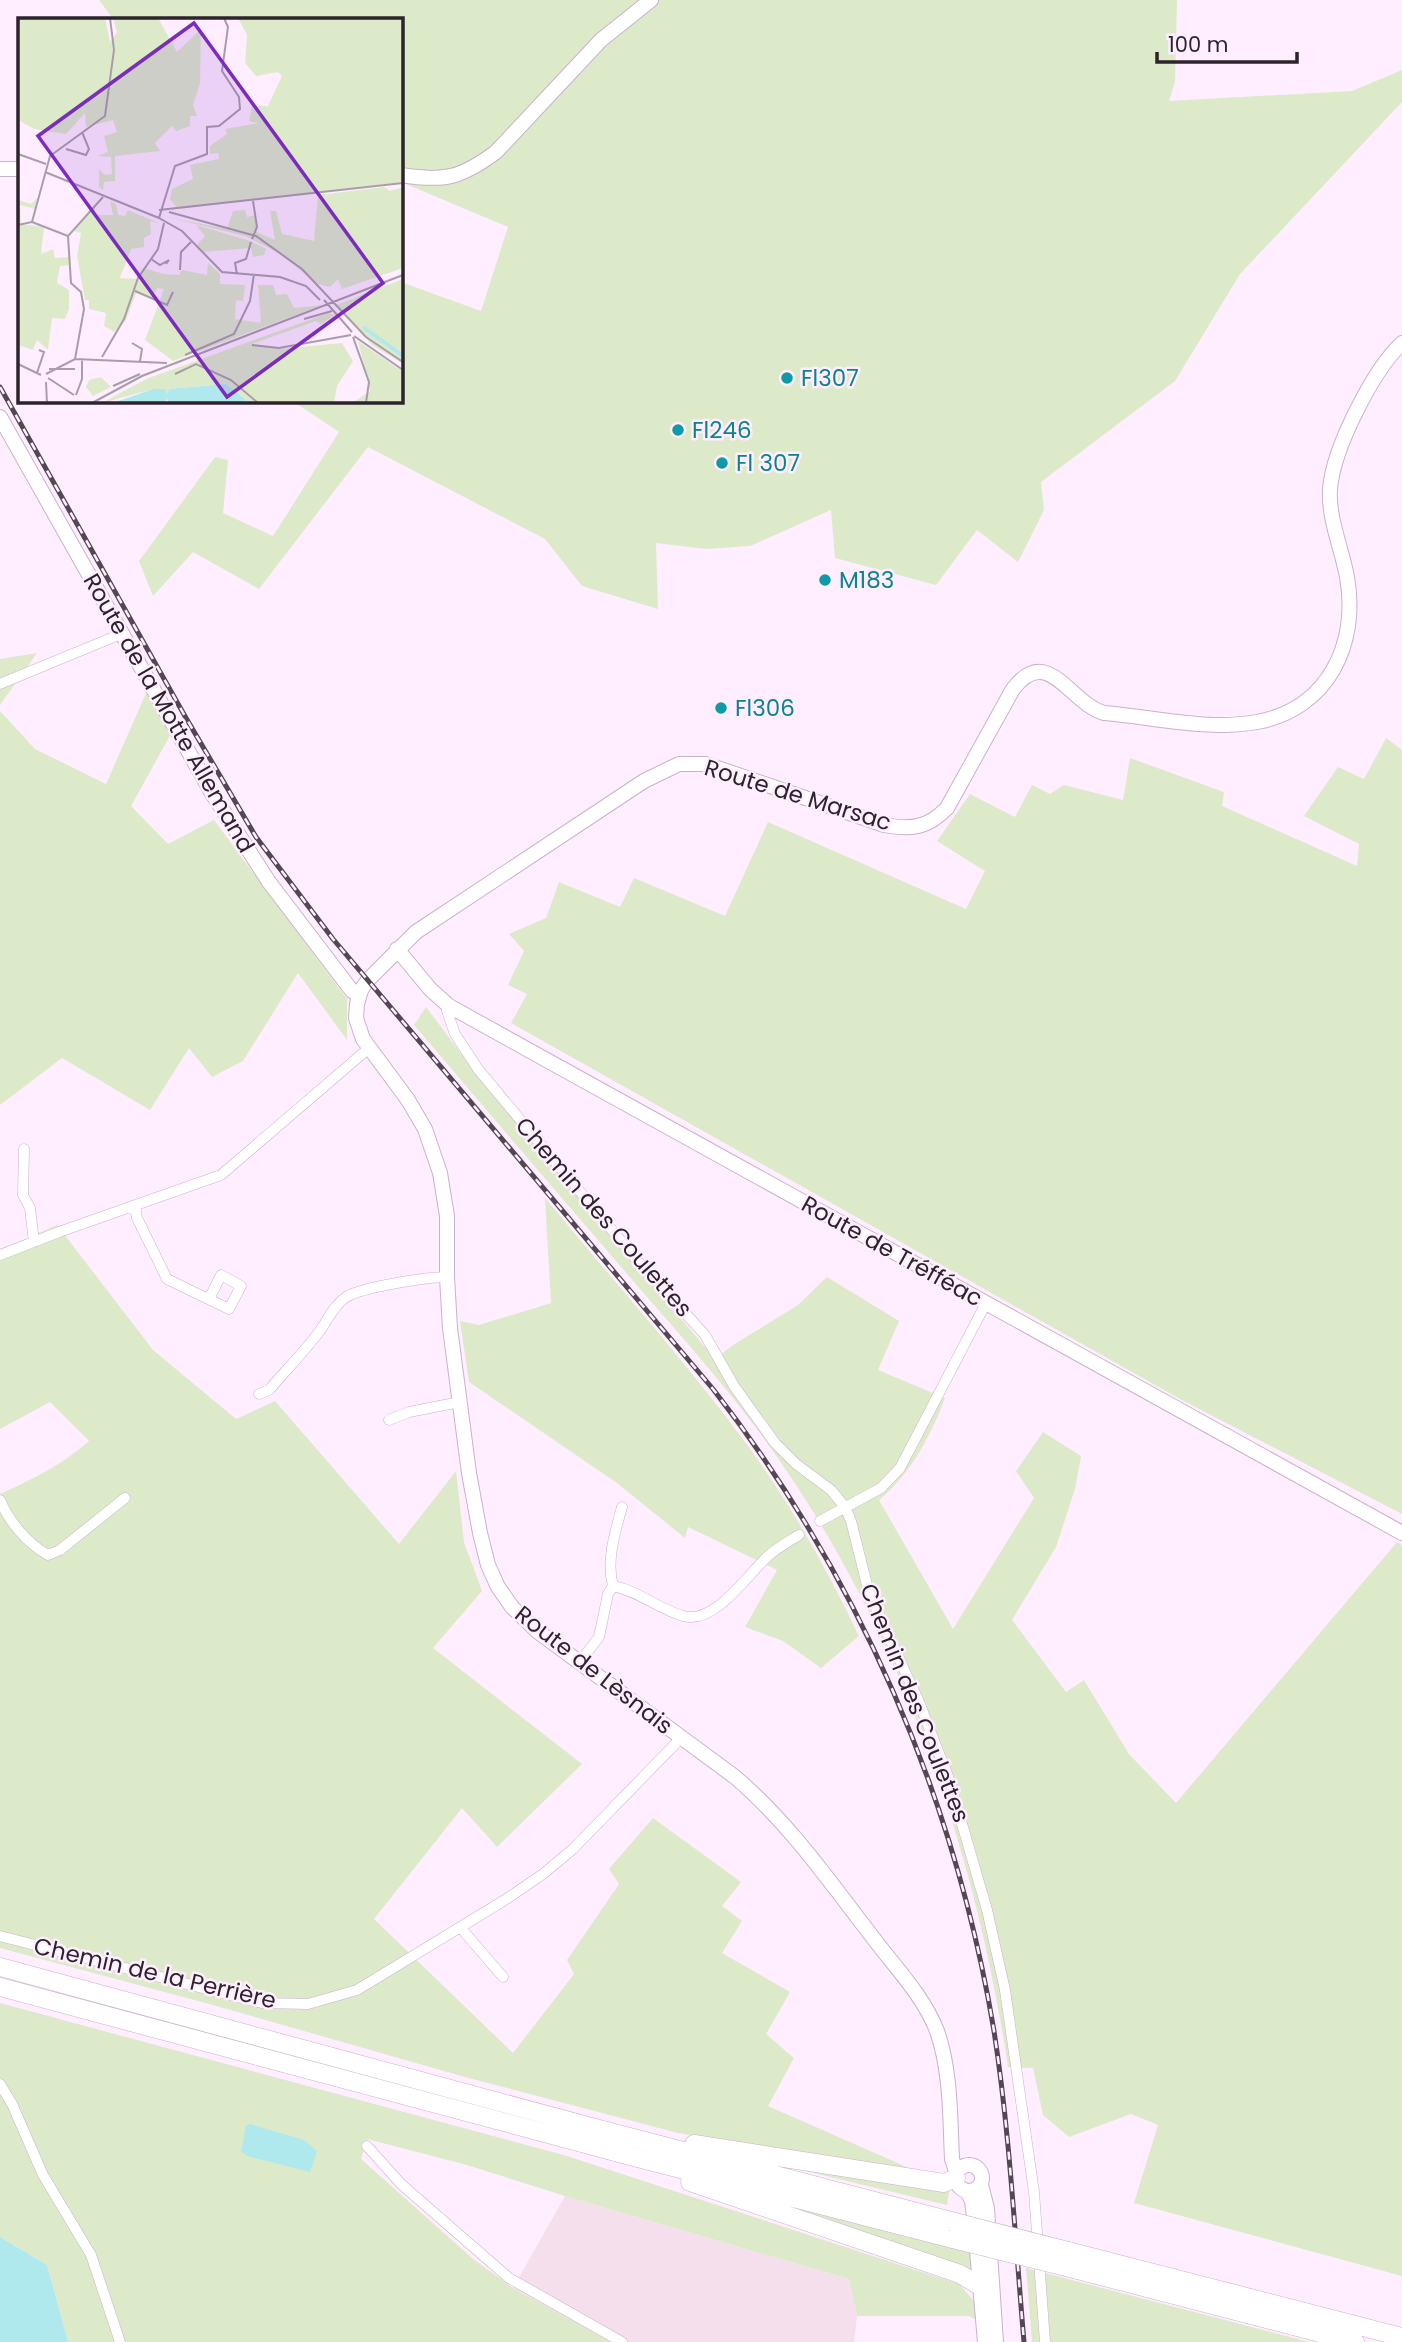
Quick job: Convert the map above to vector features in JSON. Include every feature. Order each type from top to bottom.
[{"type":"highway","points":[[0,1967],[573,2122],[952,2230]]},
{"type":"highway","points":[[0,1987],[634,2157],[1402,2337]]},
{"type":"highway","points":[[573,2122],[597,2120],[693,2143],[913,2179],[944,2183],[965,2182]]},
{"type":"highway","points":[[634,2157],[653,2169],[960,2274],[980,2286]]},
{"type":"highway","points":[[1067,2259],[1355,2342]]},
{"type":"street","points":[[402,175],[420,178],[457,176],[476,167],[496,152],[601,40],[651,0]]},
{"type":"street","points":[[0,169],[18,169]]},
{"type":"street","name":"Route de Marsac","points":[[397,949],[435,919],[644,781],[679,764],[706,764],[884,825],[913,828],[924,826],[947,808],[1013,690],[1022,678],[1032,671],[1043,671],[1054,677],[1085,704],[1104,713],[1235,724],[1255,723],[1290,712],[1325,684],[1344,644],[1350,597],[1330,503],[1332,474],[1371,382],[1385,360],[1402,343]]},
{"type":"street","name":"Route de la Motte Allemand","points":[[0,417],[213,795],[270,882],[352,991],[359,995]]},
{"type":"street","points":[[0,684],[121,634]]},
{"type":"street","points":[[359,995],[397,949]]},
{"type":"street","name":"Route de Tréfféac","points":[[397,949],[429,989],[449,1006],[1402,1533]]},
{"type":"street","name":"Route de Lèsnais","points":[[359,995],[356,1018],[359,1031],[425,1129],[440,1172],[447,1216],[450,1328],[469,1473],[488,1565],[498,1587],[512,1607],[537,1631],[735,1777],[777,1816],[819,1866],[915,1993],[936,2029],[944,2056],[950,2127],[954,2168],[965,2182],[982,2174],[970,2165],[956,2145],[950,2127]]},
{"type":"street","name":"Chemin des Coulettes","points":[[449,1006],[447,1011],[454,1034],[478,1069],[628,1250],[705,1335],[734,1386],[775,1443],[796,1464],[831,1490],[845,1507],[855,1531],[869,1593],[923,1712],[968,1838],[1005,1990],[1035,2204],[1045,2342]]},
{"type":"street","points":[[0,1255],[221,1175],[369,1048]]},
{"type":"street","points":[[24,1149],[23,1195],[30,1208],[34,1242]]},
{"type":"street","points":[[135,1206],[167,1279],[209,1299]]},
{"type":"street","points":[[259,1394],[269,1390],[321,1330],[332,1310],[345,1297],[366,1289],[414,1282],[432,1276],[447,1277]]},
{"type":"street","points":[[820,1521],[881,1488],[900,1468],[986,1303]]},
{"type":"street","points":[[389,1420],[409,1412],[460,1402]]},
{"type":"street","points":[[0,1500],[5,1513],[20,1532],[48,1555],[60,1550],[125,1497]]},
{"type":"street","points":[[579,1663],[599,1637],[608,1594],[613,1586],[610,1574],[614,1539],[622,1507]]},
{"type":"street","points":[[613,1586],[628,1589],[684,1616],[698,1617],[716,1608],[769,1556],[799,1535]]},
{"type":"street","name":"Chemin de la Perrière","points":[[0,1936],[262,2003],[308,2004],[357,1990],[543,1874],[573,1849],[681,1738]]},
{"type":"street","points":[[460,1927],[503,1976]]},
{"type":"street","points":[[0,2084],[12,2104],[43,2175],[91,2255],[120,2342]]},
{"type":"street","points":[[367,2146],[410,2192],[509,2278],[622,2342]]},
{"type":"street","points":[[970,2165],[962,2167],[973,2208],[985,2342]]},
{"type":"street","points":[[965,2182],[987,2208],[996,2342]]},
{"type":"shaded area","points":[[99,0],[1177,0],[1175,82],[1169,101],[1352,91],[1402,70],[1402,102],[1240,274],[1175,381],[1041,482],[1044,510],[1018,562],[977,530],[936,585],[835,558],[831,510],[750,546],[706,549],[656,543],[658,609],[582,586],[545,539],[368,447],[259,589],[193,552],[153,596],[139,561],[215,457],[228,460],[223,513],[273,536],[339,432],[297,404],[281,402],[402,402],[402,282],[481,311],[508,227],[402,182],[402,18],[112,18]]},
{"type":"shaded area","points":[[37,653],[0,705],[0,659]]},
{"type":"shaded area","points":[[147,691],[172,732],[131,806],[168,844],[214,820],[347,999],[347,1040],[298,973],[243,1061],[212,1077],[189,1048],[150,1110],[62,1058],[0,1105],[0,711],[35,749],[106,784]]},
{"type":"shaded area","points":[[1386,738],[1402,750],[1402,1514],[1180,1399],[511,1023],[527,994],[508,985],[524,951],[509,934],[546,918],[559,882],[620,907],[634,878],[725,916],[768,822],[966,909],[985,871],[937,841],[970,794],[1015,817],[1032,785],[1050,794],[1064,785],[1123,800],[1130,758],[1224,792],[1222,806],[1357,866],[1359,844],[1304,816],[1338,767],[1364,779]]},
{"type":"shaded area","points":[[426,1007],[481,1080],[715,1359],[798,1305],[827,1277],[899,1321],[878,1370],[945,1398],[919,1453],[901,1478],[879,1500],[953,1629],[1034,1498],[1016,1471],[1043,1432],[1081,1456],[1075,1489],[1056,1547],[1012,1620],[1066,1692],[1084,1680],[1129,1754],[1176,1803],[1397,1542],[1402,1545],[1402,2276],[1134,2203],[1158,2125],[1131,2114],[1069,2137],[1043,2115],[1033,2068],[1008,2067],[977,1911],[931,1758],[868,1610],[830,1540],[771,1448],[733,1399],[414,1025]]},
{"type":"shaded area","points":[[545,1198],[718,1407],[759,1461],[805,1534],[859,1636],[821,1668],[783,1641],[745,1627],[777,1570],[688,1527],[685,1538],[617,1483],[469,1382],[460,1321],[479,1325],[551,1303]]},
{"type":"shaded area","points":[[57,1225],[153,1350],[236,1419],[275,1401],[399,1544],[456,1471],[464,1542],[482,1591],[433,1648],[582,1764],[497,1847],[462,1808],[374,1919],[513,2053],[574,1974],[567,1960],[619,1884],[609,1869],[653,1818],[741,1882],[722,1906],[742,1921],[722,1953],[790,1992],[766,2034],[794,2058],[768,2106],[950,2186],[947,2205],[797,2169],[741,2144],[678,2133],[465,2077],[0,1948],[0,1494],[47,1471],[89,1441],[50,1402],[0,1429],[0,1250]]},
{"type":"shaded area","points":[[0,2003],[567,2156],[959,2284],[975,2302],[978,2321],[969,2316],[857,2316],[849,2279],[467,2165],[367,2139],[361,2159],[472,2258],[513,2288],[611,2342],[68,2342],[47,2265],[0,2237]]},
{"type":"shaded area","points":[[250,2124],[304,2140],[317,2151],[310,2172],[247,2156],[241,2151],[246,2126]]},
{"type":"shaded area","points":[[753,2195],[974,2254],[975,2265],[969,2272]]},
{"type":"shaded area","points":[[565,2196],[849,2279],[857,2316],[854,2342],[611,2342],[513,2288]]},
{"type":"shaded area","points":[[0,2237],[47,2265],[68,2342],[0,2342]]},
{"type":"shaded area","points":[[1026,2268],[1309,2342],[1032,2342]]},
{"type":"railway","points":[[0,387],[256,837],[333,939],[713,1389],[765,1461],[813,1536],[856,1613],[894,1693],[926,1775],[954,1858],[977,1944],[994,2031],[1004,2109],[1024,2342]]},
{"type":"place","name":"Fl307","points":[[787,378]]},
{"type":"place","name":"Fl246","points":[[678,430]]},
{"type":"place","name":"Fl 307","points":[[722,463]]},
{"type":"place","name":"M183","points":[[825,580]]},
{"type":"place","name":"Fl306","points":[[721,708]]}]
